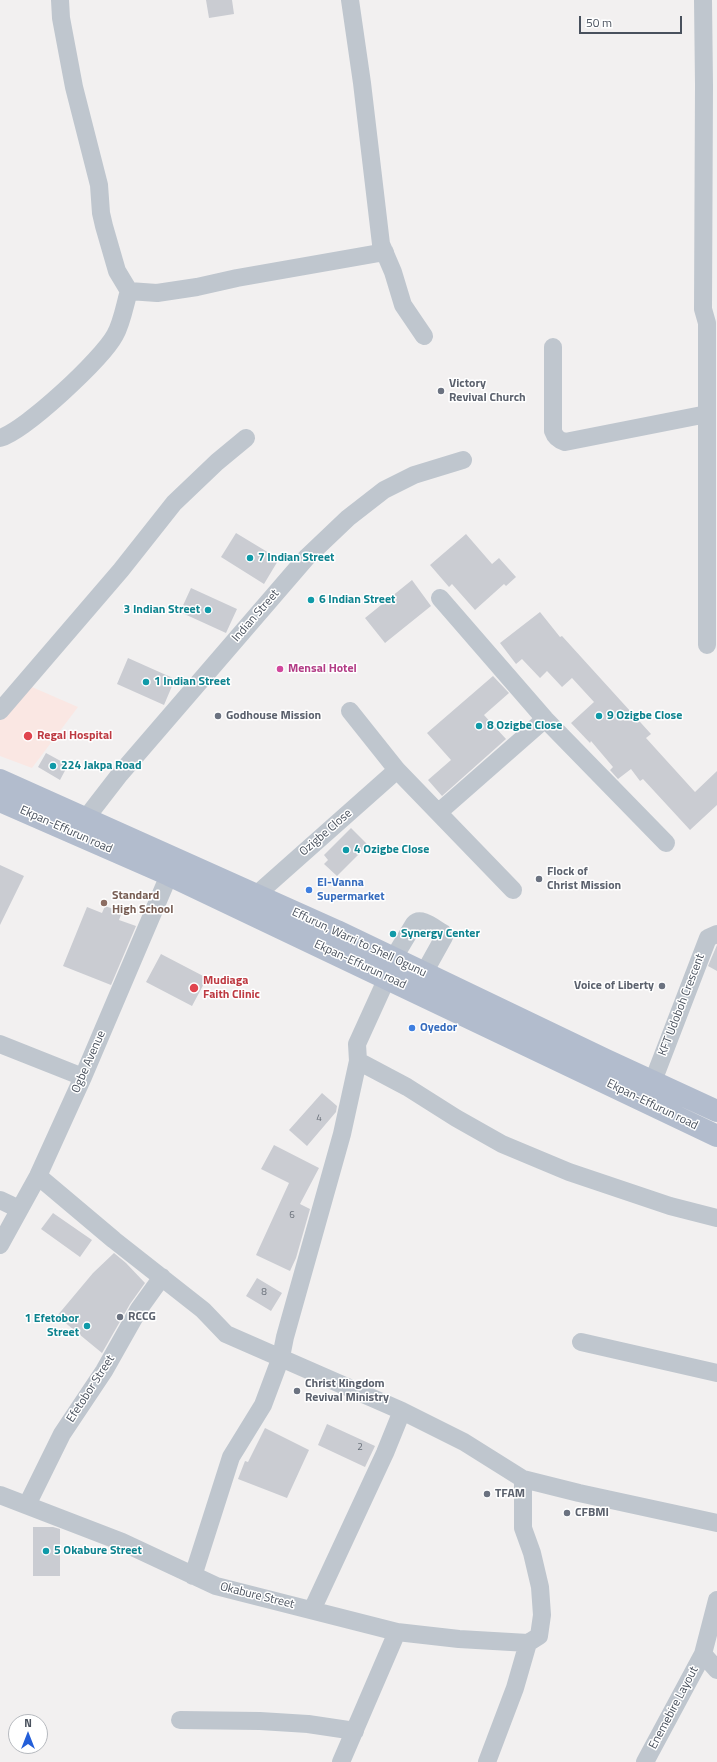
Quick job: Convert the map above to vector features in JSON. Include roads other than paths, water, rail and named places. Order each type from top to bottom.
[{"type":"main road","name":"Effurun, Warri to Shell Ogunu","points":[[0,780],[255,896],[337,931],[390,968],[424,973],[717,1111]]},
{"type":"main road","name":"Ekpan-Effurun road","points":[[0,801],[169,875],[390,968],[717,1136]]},
{"type":"street","points":[[0,438],[10,435],[48,405],[96,359],[116,334],[129,291],[116,271],[101,213],[99,185],[74,87],[61,18],[60,0]]},
{"type":"street","points":[[350,0],[362,83],[380,236],[403,305],[424,336]]},
{"type":"street","points":[[703,0],[703,309],[712,324],[707,414],[707,645]]},
{"type":"street","points":[[129,291],[158,293],[385,252]]},
{"type":"street","points":[[553,347],[552,431],[555,437],[561,441],[565,442],[707,414]]},
{"type":"street","points":[[0,711],[121,570],[174,503],[217,462],[246,438]]},
{"type":"street","name":"Indian Street","points":[[86,818],[120,774],[306,557],[348,518],[384,490],[414,475],[463,460]]},
{"type":"street","points":[[440,598],[545,718],[666,843]]},
{"type":"street","points":[[350,711],[397,770],[513,890]]},
{"type":"street","points":[[439,812],[545,718]]},
{"type":"street","name":"Ozigbe Close","points":[[255,896],[397,770]]},
{"type":"street","name":"Ogbe Avenue","points":[[0,1244],[38,1176],[83,1077],[169,875]]},
{"type":"street","points":[[192,1576],[231,1457],[263,1405],[282,1357],[285,1336],[342,1134],[358,1062],[357,1044],[390,968],[417,921],[421,921],[443,933],[444,937],[424,973]]},
{"type":"street","name":"KFT Udoboh Crescent","points":[[653,1082],[708,938],[717,934]]},
{"type":"street","points":[[0,1044],[83,1077]]},
{"type":"street","points":[[358,1062],[407,1087],[456,1118],[502,1144],[569,1172],[670,1206],[717,1218]]},
{"type":"street","points":[[38,1176],[203,1310],[226,1334],[282,1357],[402,1411],[464,1442],[523,1479],[579,1493],[717,1523]]},
{"type":"street","points":[[0,1200],[19,1209]]},
{"type":"street","name":"Efetobor Street","points":[[27,1505],[62,1434],[104,1371],[139,1309],[162,1278]]},
{"type":"street","points":[[581,1342],[717,1373]]},
{"type":"street","points":[[312,1610],[385,1453],[402,1411]]},
{"type":"street","points":[[487,1762],[515,1688],[528,1643],[539,1636],[542,1614],[540,1587],[532,1553],[523,1528],[523,1479]]},
{"type":"street","name":"Okabure Street","points":[[0,1495],[122,1542],[216,1586],[397,1632],[459,1639],[528,1643]]},
{"type":"street","name":"Enemebire Layout","points":[[645,1762],[703,1654],[717,1600]]},
{"type":"street","points":[[341,1762],[397,1632]]},
{"type":"street","points":[[703,1654],[717,1670]]},
{"type":"street","points":[[180,1720],[260,1721],[308,1724],[354,1731]]},
{"type":"place","name":"Victory Revival Church","points":[[441,391]]},
{"type":"place","name":"7 Indian Street","points":[[250,558]]},
{"type":"place","name":"6 Indian Street","points":[[311,600]]},
{"type":"place","name":"3 Indian Street","points":[[208,610]]},
{"type":"place","name":"Mensal Hotel","points":[[280,669]]},
{"type":"place","name":"1 Indian Street","points":[[146,682]]},
{"type":"place","name":"Godhouse Mission","points":[[218,716]]},
{"type":"place","name":"9 Ozigbe Close","points":[[599,716]]},
{"type":"place","name":"8 Ozigbe Close","points":[[479,726]]},
{"type":"place","name":"Regal Hospital","points":[[28,736]]},
{"type":"place","name":"224 Jakpa Road","points":[[53,766]]},
{"type":"place","name":"4 Ozigbe Close","points":[[346,850]]},
{"type":"place","name":"Flock of Christ Mission","points":[[539,879]]},
{"type":"place","name":"El-Vanna Supermarket","points":[[309,890]]},
{"type":"place","name":"Standard High School","points":[[104,903]]},
{"type":"place","name":"Synergy Center","points":[[393,934]]},
{"type":"place","name":"Voice of Liberty","points":[[662,986]]},
{"type":"place","name":"Mudiaga Faith Clinic","points":[[194,988]]},
{"type":"place","name":"Oyedor","points":[[412,1028]]},
{"type":"place","name":"RCCG","points":[[120,1317]]},
{"type":"place","name":"1 Efetobor Street","points":[[87,1326]]},
{"type":"place","name":"Christ Kingdom Revival Ministry","points":[[297,1391]]},
{"type":"place","name":"TFAM","points":[[487,1494]]},
{"type":"place","name":"CFBMI","points":[[567,1513]]},
{"type":"place","name":"5 Okabure Street","points":[[46,1551]]}]
